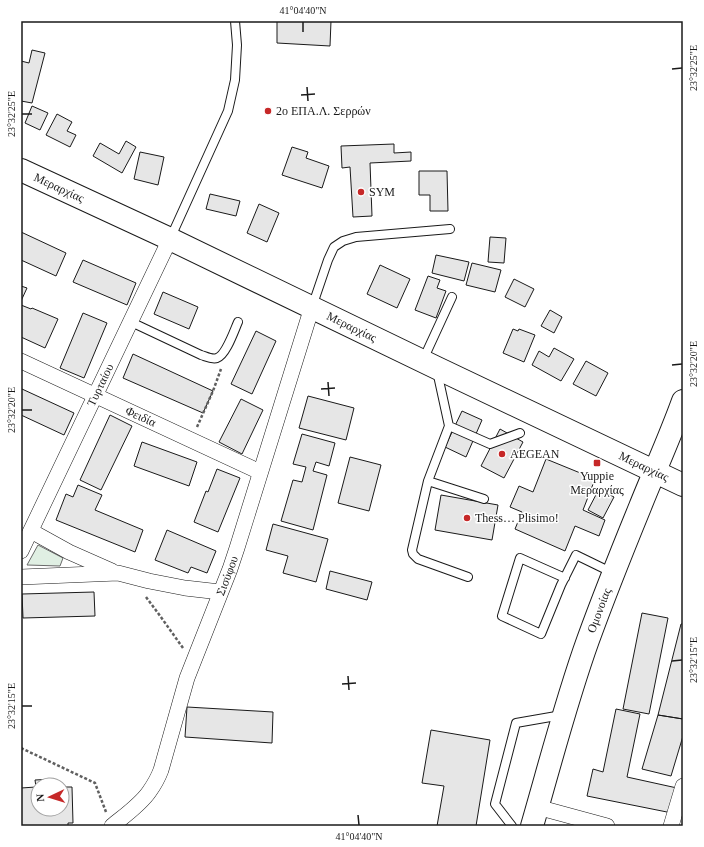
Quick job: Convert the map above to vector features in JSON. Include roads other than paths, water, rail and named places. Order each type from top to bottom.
[{"type":"main road","name":"Μεραρχίας","points":[[21,170],[170,239],[682,486]]},
{"type":"main road","name":"Ομονοίας","points":[[535,816],[563,715],[587,642],[613,573],[683,401]]},
{"type":"street","name":"Τυρταίου","points":[[21,551],[170,239]]},
{"type":"street","name":"Σισύφου","points":[[110,822],[144,798],[157,779],[165,757],[187,678],[237,548],[312,308]]},
{"type":"street","name":"Φειδία","points":[[21,361],[260,472]]},
{"type":"street","points":[[30,531],[69,552],[122,574],[185,588],[220,592]]},
{"type":"street","points":[[21,577],[122,574]]},
{"type":"street","points":[[671,826],[683,786]]},
{"type":"street","points":[[535,816],[607,826]]},
{"type":"lane","points":[[170,239],[228,111],[235,80],[237,45],[235,21]]},
{"type":"lane","points":[[312,308],[328,260],[334,247],[338,244],[356,237],[450,228]]},
{"type":"lane","points":[[452,298],[430,365],[449,426],[428,481],[412,550],[413,554],[418,559],[468,577]]},
{"type":"lane","points":[[130,322],[210,358],[220,356],[226,349],[238,322]]},
{"type":"lane","points":[[449,426],[490,444],[520,432]]},
{"type":"lane","points":[[428,481],[484,499]]},
{"type":"lane","points":[[565,578],[520,558],[502,616],[541,634],[576,555],[613,573]]},
{"type":"lane","points":[[512,826],[495,804],[516,724],[563,715]]},
{"type":"place","name":"2ο ΕΠΑ.Λ. Σερρών","points":[[268,111]]},
{"type":"place","name":"SYM","points":[[361,192]]},
{"type":"place","name":"AEGEAN","points":[[502,454]]},
{"type":"place","name":"Yuppie Μεραρχίας","points":[[597,463]]},
{"type":"place","name":"Thess… Plisimo!","points":[[467,518]]}]
